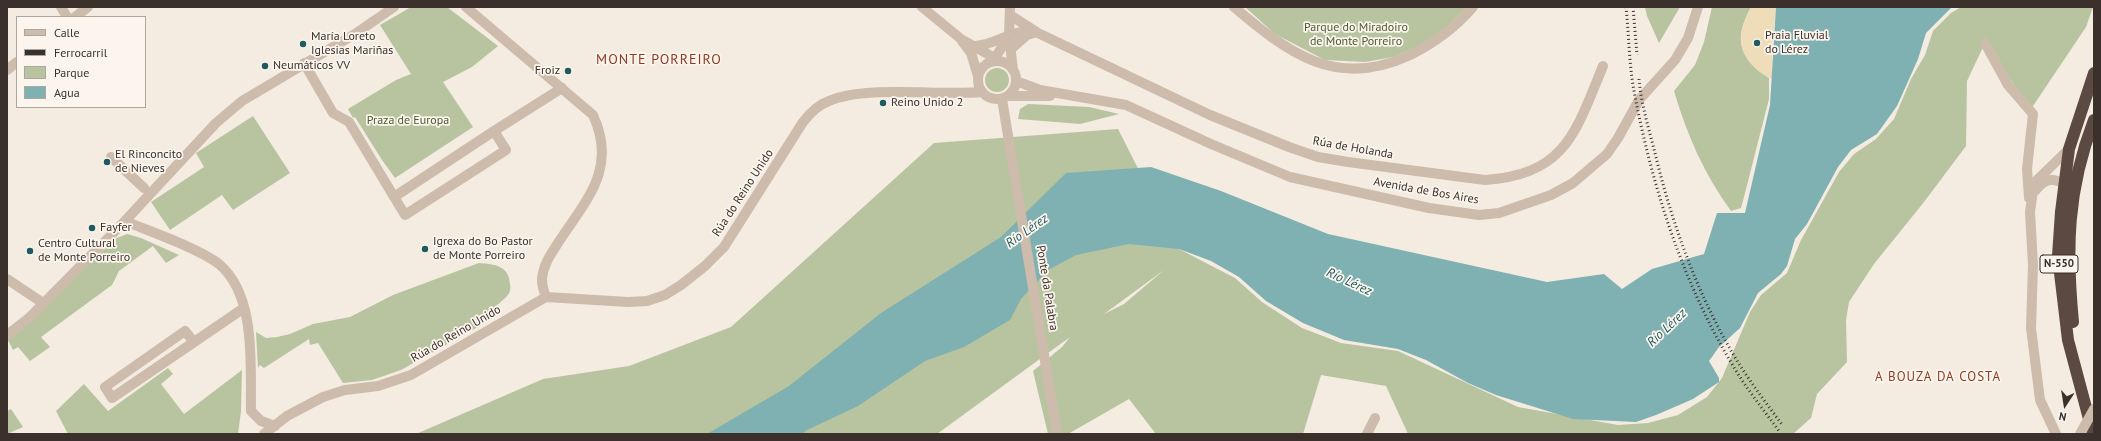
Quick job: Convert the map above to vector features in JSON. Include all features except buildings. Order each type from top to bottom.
[{"type":"highway","name":"N-550","points":[[2093,434],[2068,340],[2058,256],[2064,184],[2069,150],[2094,73]]},
{"type":"highway","name":"N-550","points":[[2079,377],[2068,256],[2070,214],[2074,186],[2082,152],[2094,120]]},
{"type":"street","points":[[62,7],[66,16]]},
{"type":"street","points":[[76,16],[88,7]]},
{"type":"street","points":[[7,335],[29,318],[125,221],[216,123],[242,101],[355,34],[394,7]]},
{"type":"street","points":[[466,7],[593,116],[600,130],[603,150],[602,164],[596,183],[546,261],[542,280],[546,297]]},
{"type":"street","points":[[922,7],[961,39],[975,46],[996,61],[1006,63],[1014,70],[1016,81],[1013,92],[1005,97],[992,99],[982,92],[979,87],[978,76],[971,53],[961,39]]},
{"type":"street","points":[[1234,7],[1278,42],[1300,55],[1345,70],[1366,69],[1396,62],[1429,46],[1461,20],[1473,7]]},
{"type":"street","name":"Avenida de Bos Aires","points":[[1016,81],[1040,90],[1126,105],[1211,144],[1290,177],[1429,208],[1479,215],[1499,213],[1531,203],[1573,183],[1607,154],[1618,138],[1639,100],[1675,60],[1688,38],[1698,7]]},
{"type":"street","name":"Rúa de Holanda","points":[[1010,11],[1038,33]]},
{"type":"street","name":"Rúa de Holanda","points":[[1010,11],[1010,35],[1014,70]]},
{"type":"street","name":"Rúa de Holanda","points":[[1010,35],[1026,30],[1038,33],[1210,115],[1288,147],[1318,157],[1484,180],[1507,179],[1530,171],[1564,148],[1575,132],[1603,66]]},
{"type":"street","points":[[1011,49],[1027,35],[1038,33]]},
{"type":"street","points":[[975,46],[992,43],[1010,35]]},
{"type":"street","points":[[996,61],[997,55],[1010,35]]},
{"type":"street","points":[[1985,43],[2008,85],[2034,114],[2026,182],[2032,199]]},
{"type":"street","points":[[978,76],[984,65],[996,61]]},
{"type":"street","points":[[7,70],[16,63]]},
{"type":"street","points":[[304,63],[333,112],[349,122],[405,215],[506,150],[494,131]]},
{"type":"street","points":[[394,197],[562,88]]},
{"type":"street","name":"Rúa do Reino Unido","points":[[264,434],[287,416],[323,397],[345,390],[378,386],[411,375],[546,297],[628,302],[647,301],[665,295],[681,285],[705,266],[724,247],[803,122],[814,110],[829,101],[867,93],[982,92]]},
{"type":"street","name":"Avenida de Bos Aires","points":[[1005,97],[1090,98]]},
{"type":"street","name":"Ponte da Palabra","points":[[1005,97],[1006,124],[1057,434]]},
{"type":"street","points":[[2056,434],[2040,400],[2030,328],[2033,265],[2032,199],[2036,180],[2069,150]]},
{"type":"street","points":[[111,157],[144,188]]},
{"type":"street","points":[[2032,199],[2039,186],[2049,179],[2057,180],[2064,184]]},
{"type":"street","points":[[125,221],[203,255],[219,264],[235,281],[249,323],[251,411],[261,421],[275,426]]},
{"type":"street","points":[[7,279],[43,303]]},
{"type":"street","points":[[194,342],[185,331],[105,387],[112,398],[244,308]]},
{"type":"street","points":[[2080,434],[2094,410]]},
{"type":"street","points":[[1367,434],[1375,418]]},
{"type":"green space","name":"Praza de Europa","points":[[411,7],[447,7],[498,46],[472,67],[443,82],[473,127],[395,178],[355,117],[353,118],[348,109],[396,80],[411,74],[380,25]]},
{"type":"green space","name":"Parque do Miradoiro de Monte Porreiro","points":[[1245,7],[1467,7],[1441,32],[1417,47],[1393,57],[1365,62],[1325,60],[1275,34]]},
{"type":"green space","points":[[1645,7],[1680,7],[1659,43],[1647,16]]},
{"type":"green space","points":[[1712,7],[1751,7],[1742,29],[1742,47],[1745,55],[1751,63],[1769,78],[1769,99],[1741,208],[1731,211],[1721,197],[1697,154],[1674,91],[1695,65],[1704,42]]},
{"type":"green space","points":[[1961,7],[2093,7],[2086,27],[2031,109],[1985,43],[1967,81],[1966,146],[1924,202],[1874,264],[1849,302],[1846,320],[1847,362],[1817,394],[1811,418],[1793,434],[1408,434],[1386,386],[1321,375],[1303,434],[1156,434],[1129,399],[1068,434],[1048,434],[1033,371],[1062,347],[1070,337],[937,434],[416,434],[543,379],[629,366],[731,327],[934,143],[1118,129],[1179,249],[1235,278],[1262,302],[1302,328],[1341,343],[1398,351],[1518,407],[1618,425],[1648,423],[1678,415],[1707,397],[1722,378],[1750,312],[1761,295],[1787,273],[1801,240],[1839,172],[1854,154],[1876,139],[1894,119],[1911,79],[1925,55],[1933,31],[1951,13]],"holes":[[[1164,270],[1124,304],[1104,314]]]},
{"type":"green space","points":[[997,68],[1002,69],[1008,75],[1008,85],[1002,91],[997,92],[992,91],[986,85],[985,80],[986,75],[992,69]]},
{"type":"green space","points":[[1028,104],[1089,107],[1119,114],[1080,124],[1018,119],[1020,109]]},
{"type":"green space","points":[[253,116],[290,173],[233,210],[222,195],[170,230],[151,202],[204,167],[196,153]]},
{"type":"green space","points":[[127,234],[141,238],[179,255],[166,263],[153,246],[119,271],[112,285],[41,337],[50,347],[30,361],[18,347],[13,350],[7,338],[117,238]]},
{"type":"green space","points":[[479,263],[496,265],[500,267],[507,273],[509,278],[510,292],[491,311],[492,319],[401,370],[372,380],[343,383],[318,343],[310,345],[309,339],[264,368],[260,365],[258,368],[256,332],[266,338],[277,337],[290,334],[313,324],[350,317],[393,295]]},
{"type":"green space","points":[[168,368],[173,374],[161,384],[184,414],[242,370],[241,411],[238,434],[68,434],[56,411],[84,384],[108,411]]},
{"type":"green space","points":[[11,409],[23,427],[7,434],[7,411]]},
{"type":"sand","name":"Praia Fluvial do Lérez","points":[[1751,7],[1776,7],[1772,49],[1773,79],[1755,68],[1743,50],[1741,43],[1741,32],[1744,21]]},
{"type":"water","name":"Río Lérez","points":[[1776,7],[1952,7],[1926,33],[1918,59],[1897,106],[1877,134],[1851,150],[1838,167],[1807,224],[1795,239],[1787,266],[1781,274],[1758,293],[1740,328],[1719,347],[1709,361],[1719,378],[1719,382],[1693,399],[1656,415],[1636,422],[1573,419],[1496,395],[1468,383],[1426,360],[1398,349],[1344,340],[1303,323],[1266,301],[1239,277],[1211,261],[1179,249],[1129,244],[1076,255],[1048,270],[1021,299],[1010,320],[964,347],[925,361],[858,406],[807,430],[802,434],[707,434],[789,386],[881,313],[1001,237],[1066,173],[1151,167],[1221,191],[1328,234],[1547,282],[1604,274],[1622,289],[1652,269],[1704,254],[1717,213],[1745,213],[1770,105]]},
{"type":"railway","points":[[1626,7],[1632,81],[1641,127],[1671,232],[1698,300],[1714,332],[1754,398],[1779,431]]},
{"type":"railway","points":[[1633,7],[1637,55]]},
{"type":"railway","points":[[1639,79],[1643,107],[1669,206],[1698,285],[1722,335],[1736,359],[1783,426]]},
{"type":"place","name":"Praia Fluvial do Lérez","points":[[1757,43]]},
{"type":"place","name":"María Loreto Iglesias Mariñas","points":[[303,44]]},
{"type":"place","name":"Neumáticos VV","points":[[265,66]]},
{"type":"place","name":"Froiz","points":[[568,71]]},
{"type":"place","name":"Reino Unido 2","points":[[883,103]]},
{"type":"place","name":"El Rinconcito de Nieves","points":[[107,162]]},
{"type":"place","name":"Fayfer","points":[[92,228]]},
{"type":"place","name":"Igrexa do Bo Pastor de Monte Porreiro","points":[[425,249]]},
{"type":"place","name":"Centro Cultural de Monte Porreiro","points":[[30,251]]},
{"type":"district","name":"MONTE PORREIRO","points":[[659,60]]},
{"type":"district","name":"A BOUZA DA COSTA","points":[[1938,377]]}]
